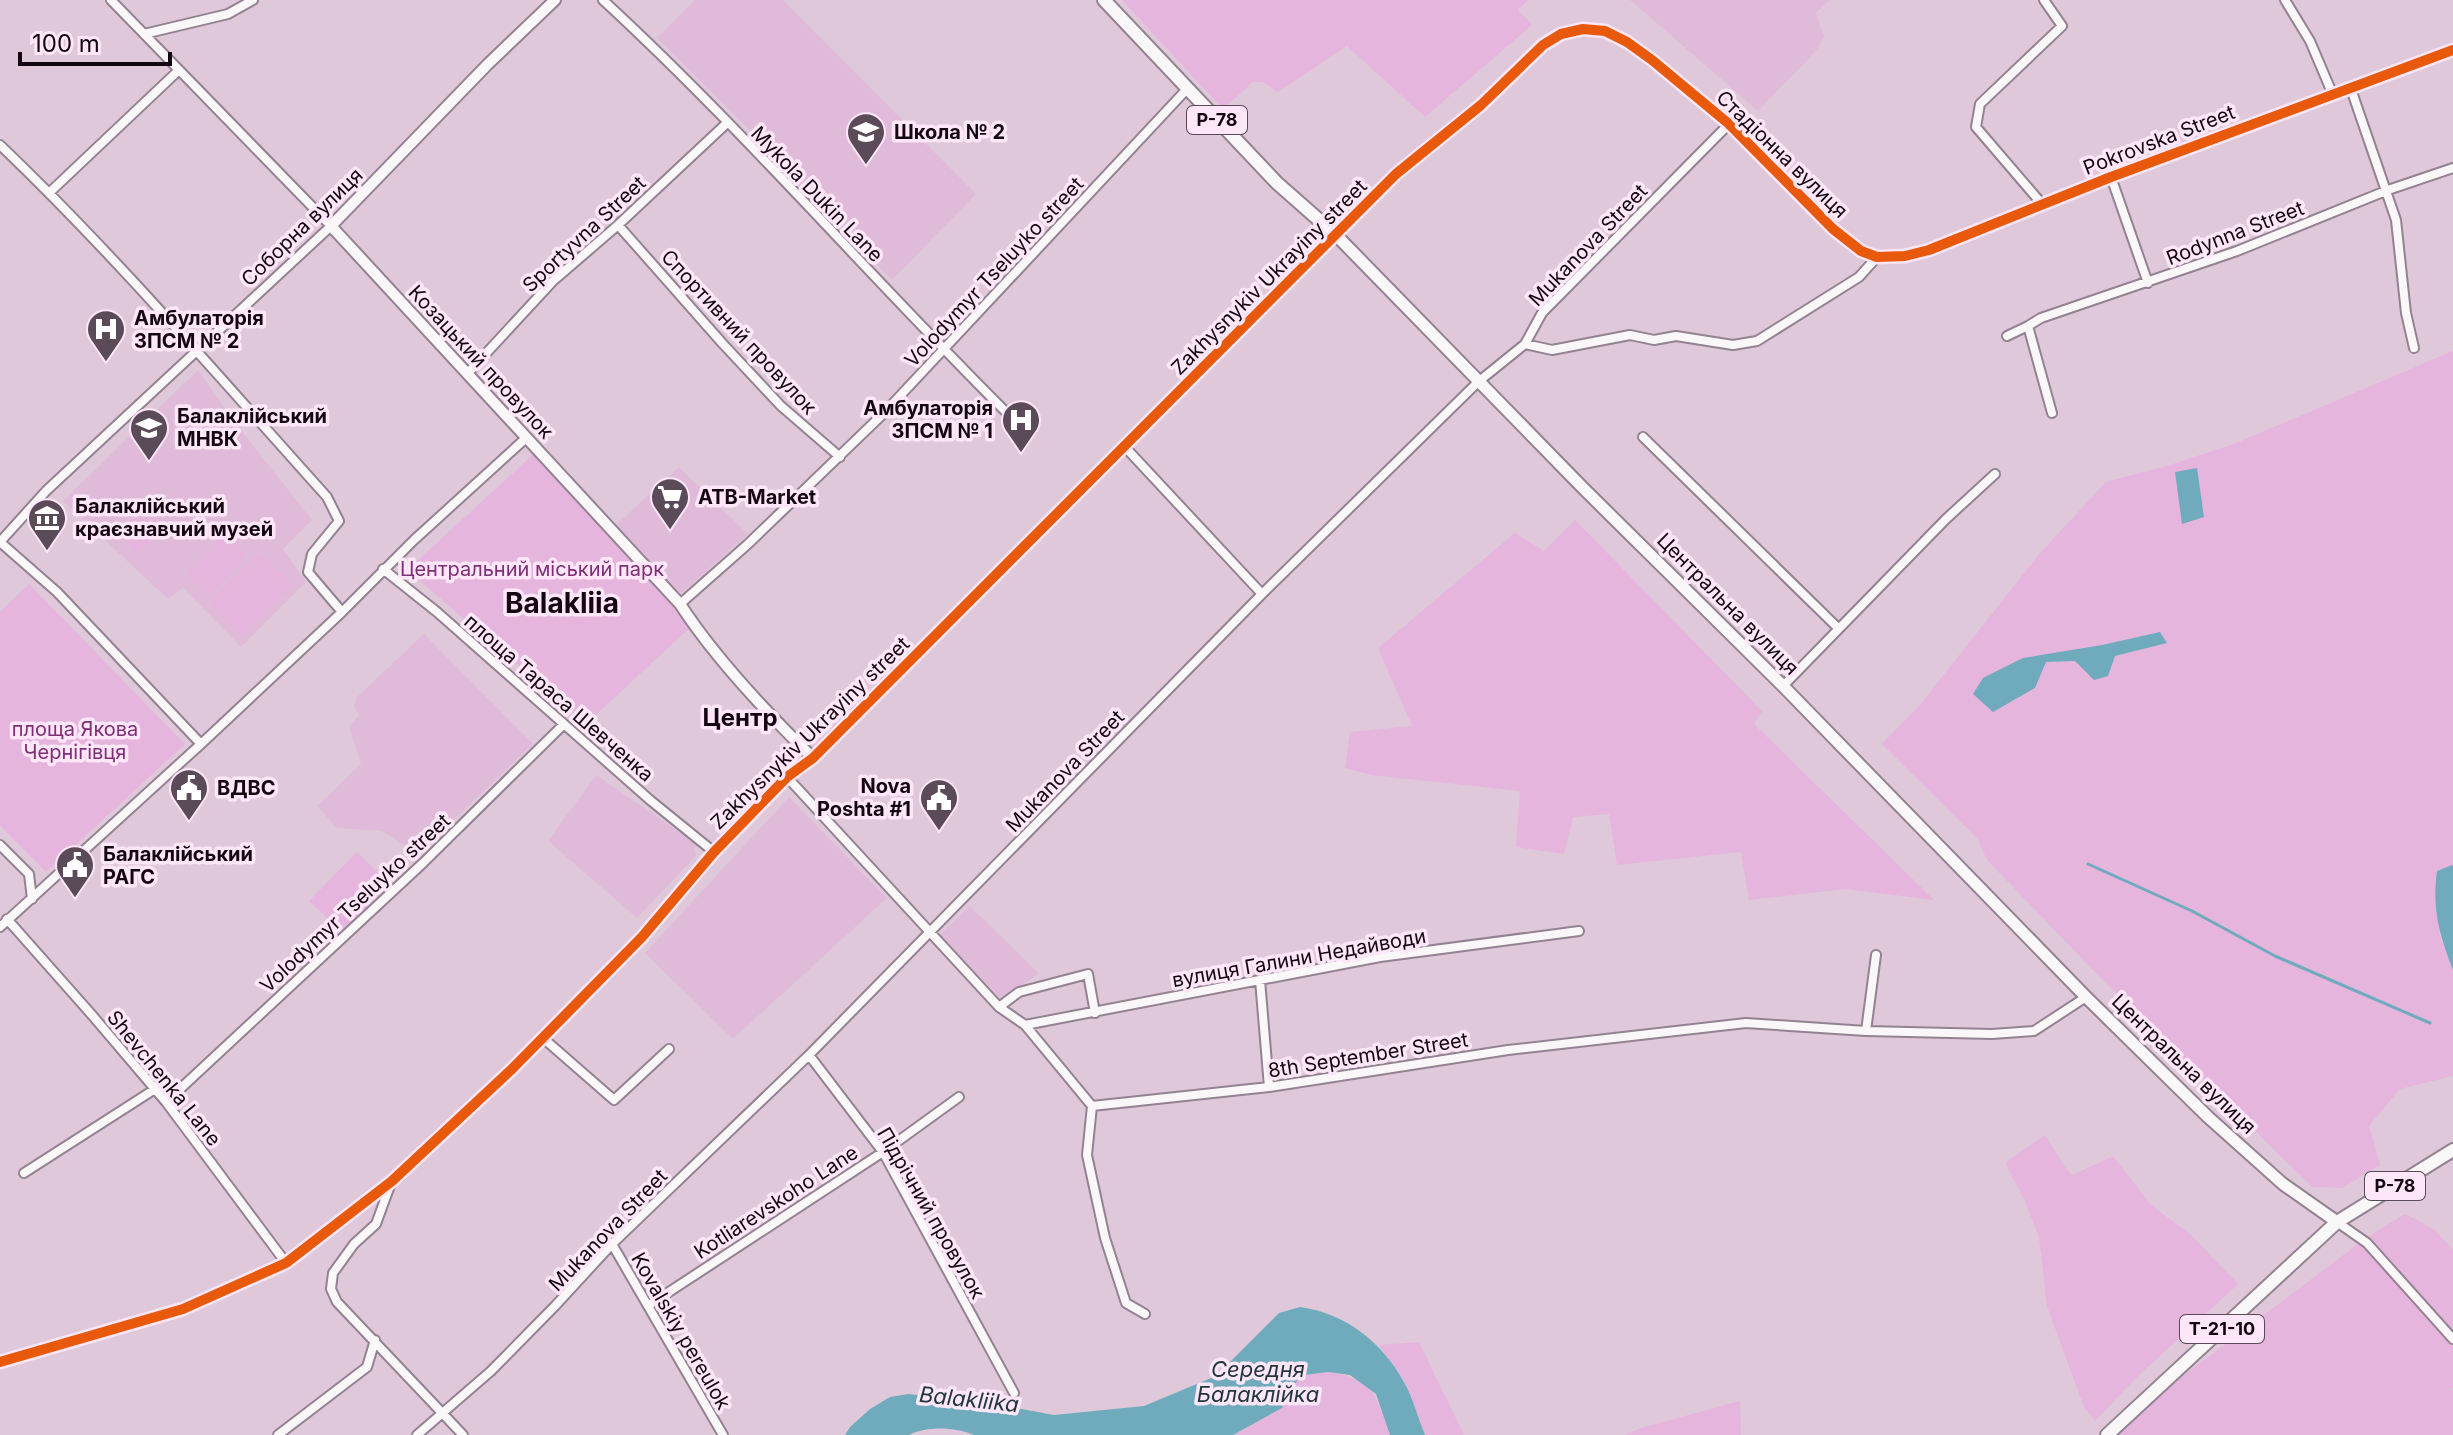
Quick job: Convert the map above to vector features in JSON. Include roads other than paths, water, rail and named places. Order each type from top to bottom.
[{"type":"main road","name":"Центральна вулиця","points":[[1104,0],[1277,183],[1336,235],[2086,997],[2208,1117],[2283,1184],[2337,1222]]},
{"type":"main road","name":"Р-78","points":[[2337,1222],[2453,1150]]},
{"type":"main road","name":"Т-21-10","points":[[2107,1435],[2337,1222]]},
{"type":"street","name":"Козацький провулок","points":[[111,0],[331,226],[680,604],[742,681],[813,758]]},
{"type":"street","points":[[144,34],[228,14],[253,0]]},
{"type":"street","name":"Соборна вулиця","points":[[0,542],[46,491],[331,226],[488,64],[555,0]]},
{"type":"street","name":"Mykola Dukin Lane","points":[[603,0],[639,33],[1005,411]]},
{"type":"street","points":[[2042,204],[1976,127],[1980,104],[2062,26],[2044,0]]},
{"type":"street","points":[[2285,0],[2310,41],[2333,95]]},
{"type":"street","name":"Стадіонна вулиця","points":[[1583,29],[1605,31],[1627,42],[1729,124],[1833,229],[1861,251],[1877,257]]},
{"type":"street","name":"Zakhysnykiv Ukrayiny street","points":[[0,1362],[183,1309],[286,1263],[392,1181],[543,1038],[642,937],[714,852],[787,777],[813,758],[1396,174],[1481,105],[1543,45],[1561,34],[1583,29]]},
{"type":"street","name":"Pokrovska Street","points":[[1877,257],[1905,256],[1929,250],[2111,177],[2453,50]]},
{"type":"street","points":[[49,193],[179,70]]},
{"type":"street","name":"Volodymyr Tseluyko street","points":[[680,604],[748,544],[884,413],[1187,89]]},
{"type":"street","points":[[2351,89],[2396,220],[2406,313],[2414,348]]},
{"type":"street","name":"Sportyvna Street","points":[[467,374],[553,281],[727,123]]},
{"type":"street","name":"Mukanova Street","points":[[417,1435],[491,1371],[612,1244],[809,1055],[1262,594],[1478,382],[1525,344],[1542,313],[1729,124]]},
{"type":"street","points":[[0,145],[49,193],[327,497],[339,521],[312,554],[308,572],[342,612]]},
{"type":"street","name":"Rodynna Street","points":[[2007,336],[2041,318],[2237,251],[2388,190],[2453,168]]},
{"type":"street","points":[[2111,177],[2148,283]]},
{"type":"street","name":"Спортивний провулок","points":[[618,225],[781,406],[840,457]]},
{"type":"street","points":[[1525,344],[1552,350],[1630,335],[1654,340],[1676,336],[1733,345],[1757,341],[1859,277],[1877,257]]},
{"type":"street","points":[[2028,326],[2052,413]]},
{"type":"street","points":[[1643,437],[1838,628]]},
{"type":"street","points":[[0,927],[201,744],[342,612],[383,569],[526,438]]},
{"type":"street","points":[[1125,447],[1262,594]]},
{"type":"street","points":[[1783,686],[1946,519],[1995,474]]},
{"type":"street","points":[[0,542],[57,592],[201,744]]},
{"type":"street","name":"площа Тараса Шевченка","points":[[383,569],[437,612],[563,725],[714,852]]},
{"type":"street","name":"Volodymyr Tseluyko street","points":[[166,1102],[423,863],[563,725]]},
{"type":"street","points":[[787,777],[999,1007],[1025,1025],[1092,1106],[1087,1155],[1105,1238],[1126,1303],[1145,1314]]},
{"type":"street","points":[[0,845],[29,874],[32,899]]},
{"type":"street","name":"Shevchenka Lane","points":[[7,919],[166,1102],[286,1263]]},
{"type":"street","name":"вулиця Галини Недайводи","points":[[1025,1025],[1380,957],[1579,931]]},
{"type":"street","points":[[1866,1031],[1876,955]]},
{"type":"street","points":[[999,1007],[1019,992],[1088,974],[1095,1013]]},
{"type":"street","points":[[1260,980],[1269,1087]]},
{"type":"street","name":"8th September Street","points":[[1092,1106],[1269,1087],[1508,1050],[1746,1023],[1866,1031],[1992,1034],[2034,1031],[2086,997]]},
{"type":"street","points":[[543,1038],[614,1100],[669,1049]]},
{"type":"street","name":"Підрічний провулок","points":[[809,1055],[883,1152],[1014,1393]]},
{"type":"street","points":[[24,1173],[155,1089]]},
{"type":"street","name":"Kotliarevskoho Lane","points":[[649,1305],[883,1152],[959,1097]]},
{"type":"street","points":[[392,1181],[376,1224],[354,1244],[333,1273],[331,1289],[337,1302],[463,1435]]},
{"type":"street","points":[[2337,1222],[2367,1243],[2453,1339]]},
{"type":"street","name":"Kovalskiy pereulok","points":[[612,1244],[723,1435]]},
{"type":"street","points":[[278,1435],[367,1367],[375,1340]]},
{"type":"water","points":[[2197,468],[2204,517],[2182,524],[2175,472]]},
{"type":"water","points":[[2160,632],[2167,643],[2115,656],[2108,676],[2094,680],[2075,661],[2046,662],[2035,688],[1993,712],[1973,694],[1983,678],[2023,658]]},
{"type":"water","points":[[2452,865],[2453,970],[2440,933],[2435,897],[2437,871]]},
{"type":"water","name":"Середня Балаклійка","points":[[1300,1307],[1347,1323],[1385,1354],[1404,1382],[1425,1435],[1390,1435],[1376,1394],[1350,1375],[1328,1372],[1304,1375],[1298,1379],[1282,1408],[1233,1435],[974,1435],[941,1429],[909,1435],[845,1435],[870,1409],[890,1397],[908,1394],[990,1403],[1054,1415],[1144,1406],[1216,1376],[1279,1313]]},
{"type":"waterway","points":[[2088,864],[2192,911],[2275,956],[2430,1023]]},
{"type":"place","name":"Школа № 2","points":[[866,166]]},
{"type":"place","name":"Амбулаторія ЗПСМ № 2","points":[[106,363]]},
{"type":"place","name":"Амбулаторія ЗПСМ № 1","points":[[1021,454]]},
{"type":"place","name":"Балаклійський МНВК","points":[[149,462]]},
{"type":"place","name":"ATB-Market","points":[[670,531]]},
{"type":"place","name":"Балаклійський краєзнавчий музей","points":[[47,552]]},
{"type":"place","name":"ВДВС","points":[[189,822]]},
{"type":"place","name":"Nova Poshta #1","points":[[939,832]]},
{"type":"place","name":"Балаклійський РАГС","points":[[75,899]]},
{"type":"district","name":"Balakliia","points":[[562,603]]},
{"type":"district","name":"Центр","points":[[740,718]]},
{"type":"park label","name":"Центральний міський парк","points":[[532,569]]},
{"type":"park label","name":"площа Якова Чернігівця","points":[[75,740]]},
{"type":"water label","name":"Balakliika","points":[[969,1399]]}]
